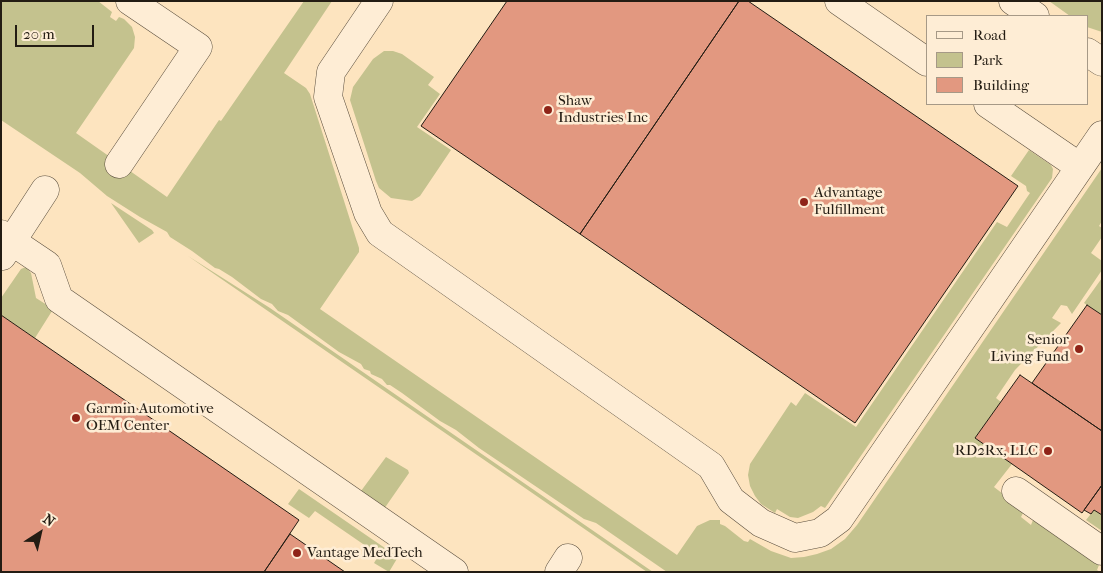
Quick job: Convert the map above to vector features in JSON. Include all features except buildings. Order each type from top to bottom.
[{"type":"street","points":[[119,164],[198,48],[130,1]]},
{"type":"street","points":[[379,1],[331,72],[328,97],[368,213],[380,233],[711,466],[731,500],[761,523],[795,538],[820,533],[839,519],[1102,135]]},
{"type":"street","points":[[838,1],[926,61]]},
{"type":"street","points":[[1014,1],[1034,15]]},
{"type":"street","points":[[1088,53],[1102,62]]},
{"type":"street","points":[[989,105],[1080,166]]},
{"type":"street","points":[[45,190],[5,243],[47,265],[59,299],[454,572]]},
{"type":"street","points":[[1016,492],[1102,551]]},
{"type":"green space","points":[[1,1],[98,1],[112,12],[110,17],[116,21],[119,17],[124,19],[132,27],[135,37],[134,48],[76,133],[167,197],[304,1],[332,1],[284,73],[306,88],[310,94],[359,248],[359,252],[320,309],[677,555],[697,526],[710,520],[720,520],[720,524],[744,541],[748,542],[750,539],[771,551],[791,558],[817,554],[831,549],[845,539],[857,525],[1102,168],[1102,221],[1099,226],[1102,228],[1102,237],[1091,253],[1102,261],[1102,270],[1072,314],[1067,306],[1061,305],[1052,318],[1061,323],[1015,370],[996,398],[1001,402],[975,438],[1012,464],[994,487],[1020,507],[1023,513],[1021,517],[1031,525],[1033,520],[1039,520],[1097,561],[1099,565],[1097,570],[1100,572],[667,572],[596,523],[584,519],[479,448],[402,393],[387,385],[382,379],[371,374],[361,364],[339,352],[288,315],[278,311],[272,304],[261,299],[232,277],[215,268],[170,237],[167,232],[107,196],[80,173],[1,120]]},
{"type":"green space","points":[[1049,1],[1102,1],[1102,32],[1088,27],[1088,15],[1069,15]]},
{"type":"green space","points":[[384,51],[402,54],[434,77],[428,85],[440,94],[417,127],[451,150],[420,196],[412,201],[391,198],[379,188],[350,100],[353,87],[373,59]]},
{"type":"green space","points":[[1029,150],[1051,165],[1053,169],[1052,178],[825,508],[821,506],[813,512],[798,518],[790,517],[777,509],[775,513],[761,504],[750,486],[748,475],[750,464],[791,402],[796,406],[805,393],[856,427],[997,222],[1007,227],[1030,193],[1027,191],[1026,186],[1011,176]]},
{"type":"green space","points":[[111,203],[152,230],[154,233],[139,243]]},
{"type":"green space","points":[[188,256],[270,308],[653,572],[647,572]]},
{"type":"green space","points":[[26,267],[31,273],[36,298],[50,307],[52,311],[35,338],[1,315],[1,298],[21,269]]},
{"type":"green space","points":[[1102,278],[1102,315],[1084,303]]},
{"type":"green space","points":[[386,457],[408,470],[409,473],[384,509],[361,491]]},
{"type":"green space","points":[[299,489],[398,557],[389,572],[374,563],[379,555],[315,511],[309,518],[288,504]]},
{"type":"green space","points":[[1094,510],[1102,515],[1102,531],[1086,520]]},
{"type":"place","name":"Shaw Industries Inc","points":[[548,110]]},
{"type":"place","name":"Advantage Fulfillment","points":[[804,202]]},
{"type":"place","name":"Senior Living Fund","points":[[1079,349]]},
{"type":"place","name":"Garmin Automotive OEM Center","points":[[76,418]]},
{"type":"place","name":"RD2Rx, LLC","points":[[1048,451]]},
{"type":"place","name":"Vantage MedTech","points":[[297,553]]}]
